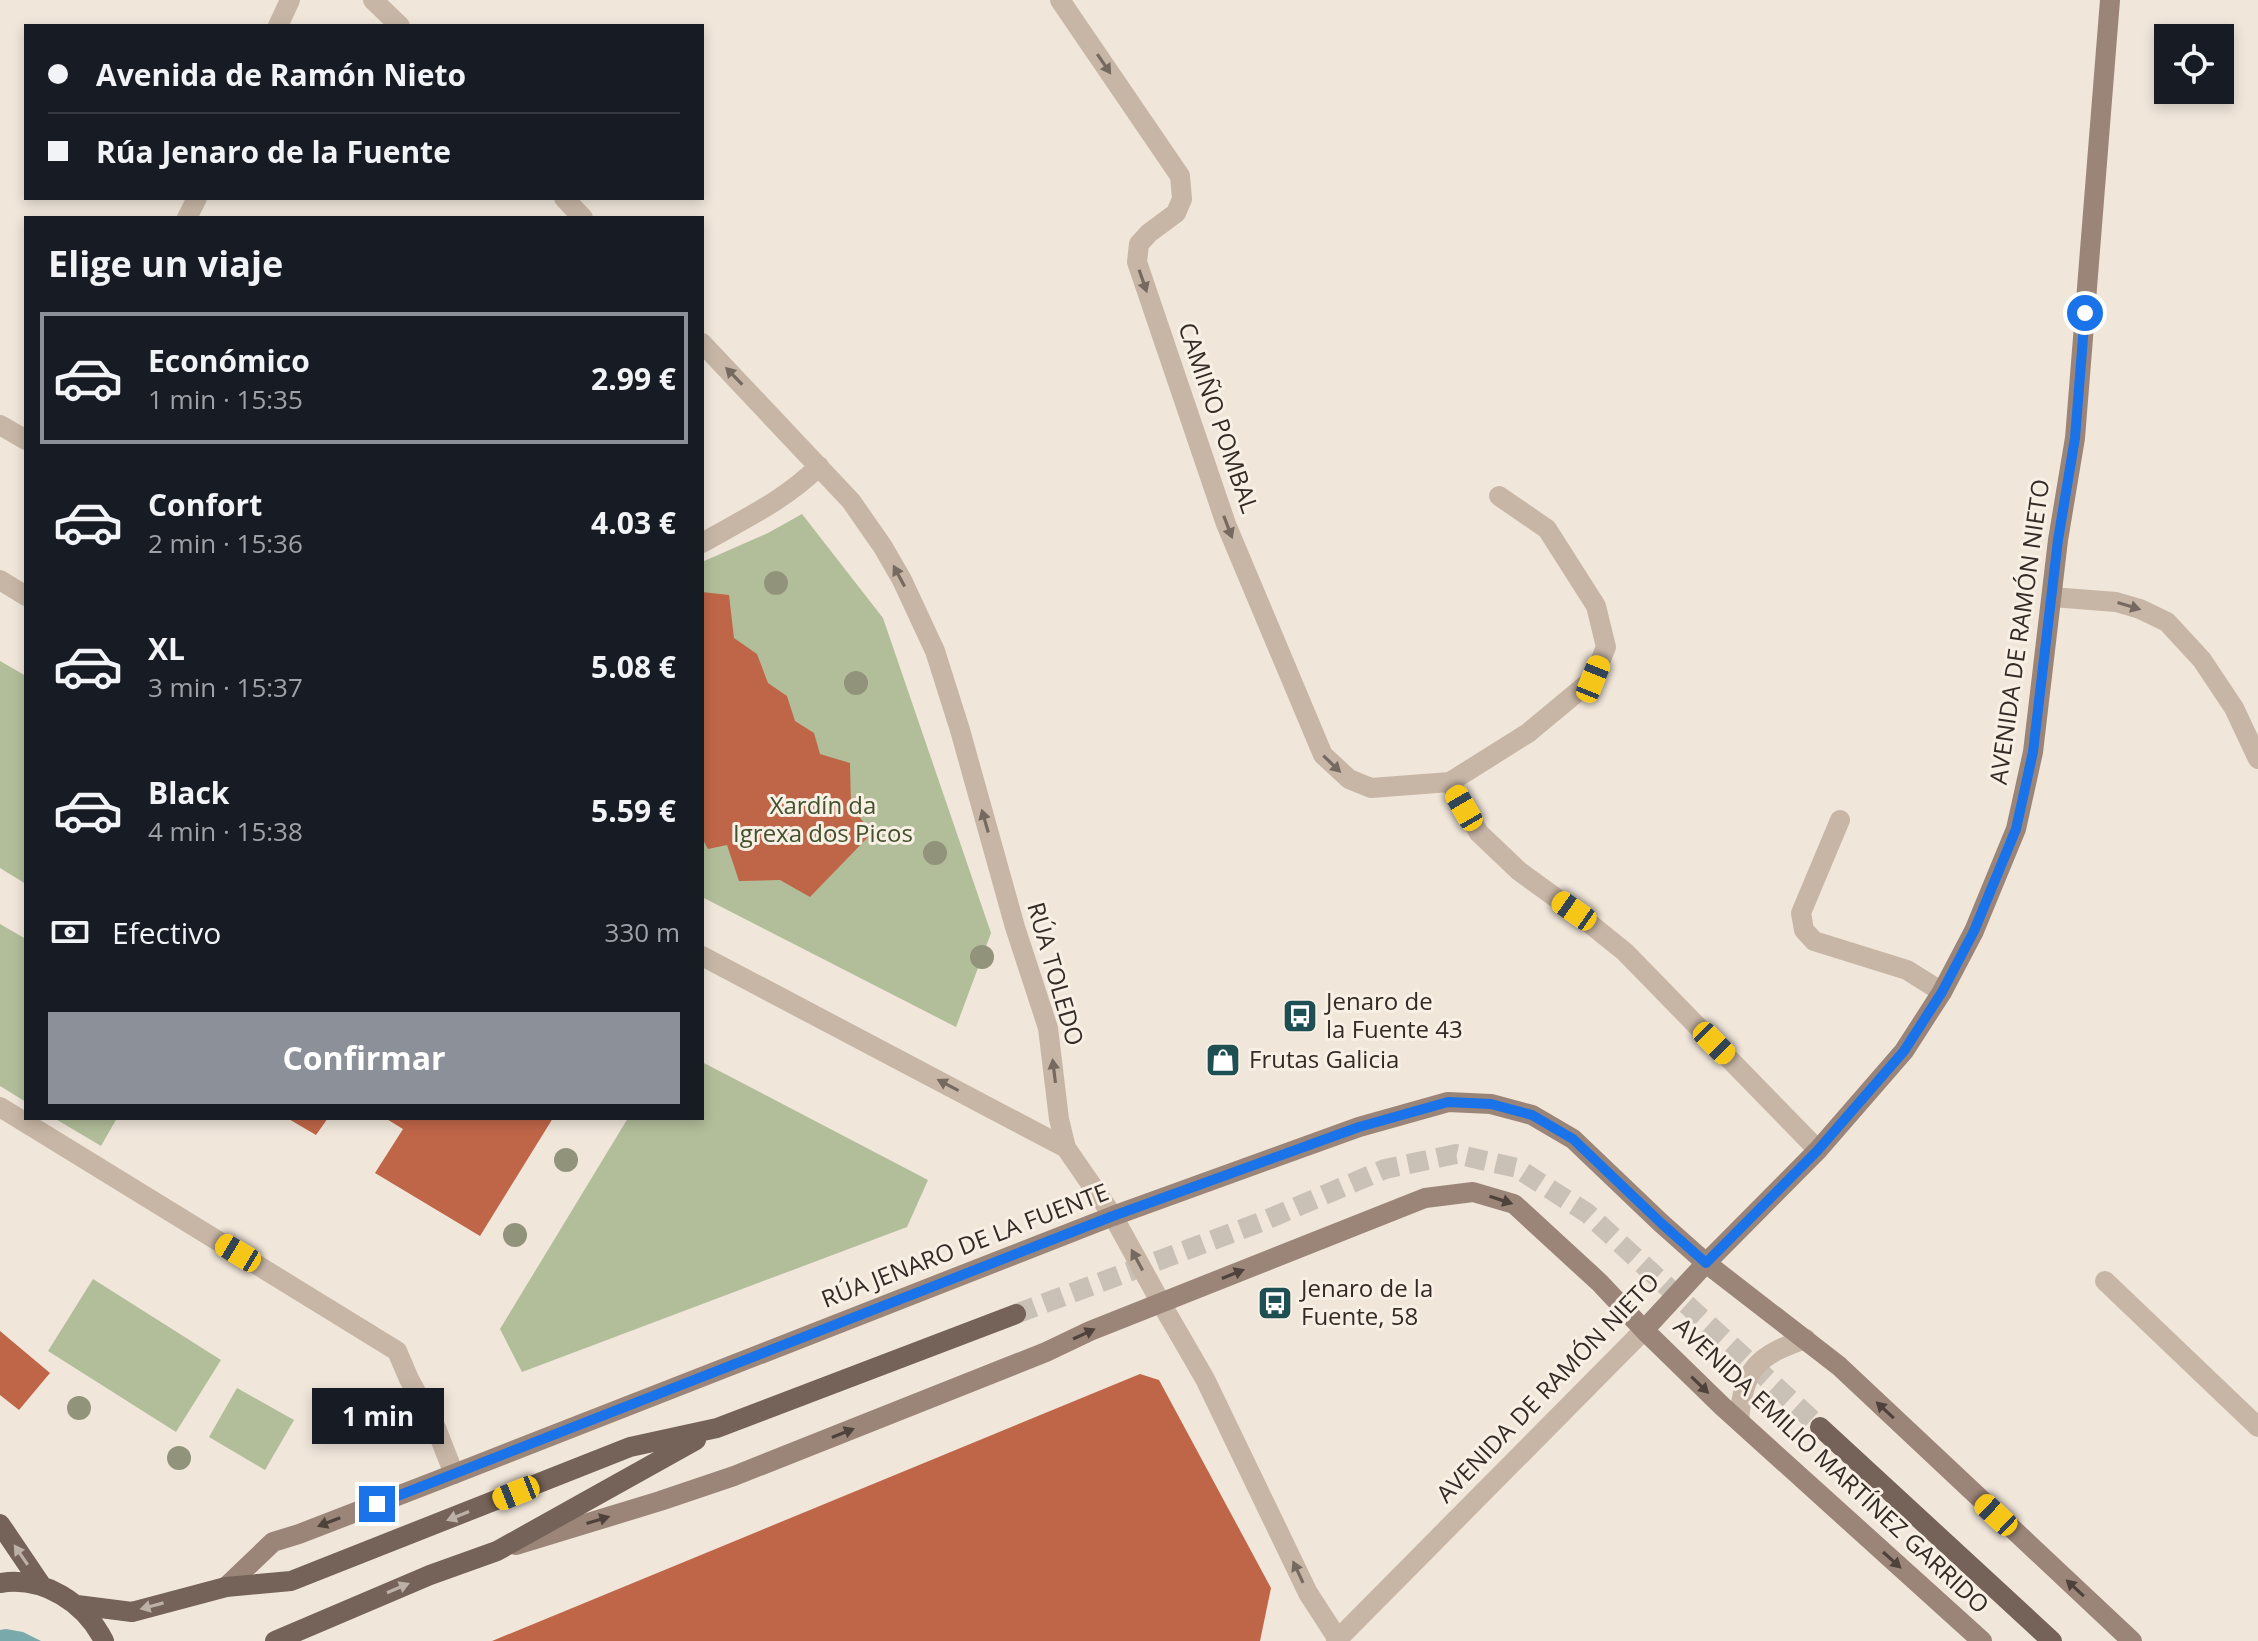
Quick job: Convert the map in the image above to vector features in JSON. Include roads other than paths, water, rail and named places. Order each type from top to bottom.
[{"type":"main road","name":"AVENIDA DE RAMÓN NIETO","points":[[1644,1330],[1818,1150],[1904,1051],[1942,992],[1974,931],[2016,829],[2033,752],[2058,540],[2075,438],[2110,0]]},
{"type":"main road","name":"RÚA JENARO DE LA FUENTE","points":[[226,1587],[273,1542],[1113,1216],[1359,1127],[1448,1102],[1491,1104],[1532,1115],[1573,1139],[1706,1263]]},
{"type":"main road","points":[[275,1641],[430,1575],[734,1476],[1425,1198],[1473,1192],[1514,1204],[1600,1283],[1644,1330]]},
{"type":"main road","points":[[1706,1263],[1839,1366],[2132,1641]]},
{"type":"main road","points":[[497,1551],[717,1428],[1016,1314]]},
{"type":"main road","name":"AVENIDA EMILIO MARTÍNEZ GARRIDO","points":[[1644,1330],[1739,1421],[1982,1641]]},
{"type":"main road","name":"AVENIDA EMILIO MARTÍNEZ GARRIDO","points":[[1820,1427],[2052,1641]]},
{"type":"main road","name":"RÚA JENARO DE LA FUENTE","points":[[77,1605],[132,1612],[226,1587],[291,1581],[630,1447],[717,1428]]},
{"type":"main road","points":[[0,1524],[42,1586]]},
{"type":"main road","points":[[0,1583],[11,1581],[42,1586],[60,1594],[77,1605],[96,1625],[104,1641]]},
{"type":"street","points":[[279,24],[290,0]]},
{"type":"street","points":[[373,0],[398,24]]},
{"type":"street","name":"CAMIÑO POMBAL","points":[[1060,0],[1180,176],[1182,199],[1176,213],[1139,244],[1137,262],[1226,524],[1323,755],[1349,779],[1371,788],[1450,782],[1528,733],[1593,679],[1606,647],[1596,606],[1547,529],[1499,496]]},
{"type":"street","points":[[566,200],[581,216]]},
{"type":"street","name":"RÚA TOLEDO","points":[[704,345],[851,501],[902,580],[935,651],[1015,927],[1048,1028],[1059,1119],[1066,1148],[1113,1216],[1205,1379],[1308,1593],[1337,1640]]},
{"type":"street","points":[[0,425],[24,439]]},
{"type":"street","points":[[704,542],[770,503],[809,477],[819,466]]},
{"type":"street","points":[[0,580],[24,595]]},
{"type":"street","points":[[2052,597],[2116,602],[2167,622],[2202,660],[2234,708],[2258,759]]},
{"type":"street","points":[[1450,782],[1479,833],[1519,871],[1625,952],[1818,1150]]},
{"type":"street","points":[[1840,820],[1801,913],[1804,930],[1814,941],[1907,970],[1942,992]]},
{"type":"street","points":[[704,957],[1066,1148]]},
{"type":"street","points":[[0,1107],[397,1351],[436,1428],[454,1474]]},
{"type":"street","points":[[2105,1281],[2258,1427]]},
{"type":"street","name":"AVENIDA DE RAMÓN NIETO","points":[[1337,1640],[1644,1330]]},
{"type":"street","points":[[1739,1421],[1741,1395],[1747,1378],[1758,1364],[1771,1353],[1806,1339]]},
{"type":"water","points":[[0,1630],[23,1632],[41,1641],[0,1641]]},
{"type":"tunnel","points":[[1016,1314],[1261,1222],[1385,1169],[1456,1154],[1517,1168],[1587,1213],[1820,1427]]},
{"type":"place","name":"Jenaro de la Fuente 43","points":[[1300,1016]]},
{"type":"place","name":"Frutas Galicia","points":[[1223,1060]]},
{"type":"place","name":"Jenaro de la Fuente, 58","points":[[1275,1303]]},
{"type":"park label","name":"Xardín da Igrexa dos Picos","points":[[823,820]]}]
